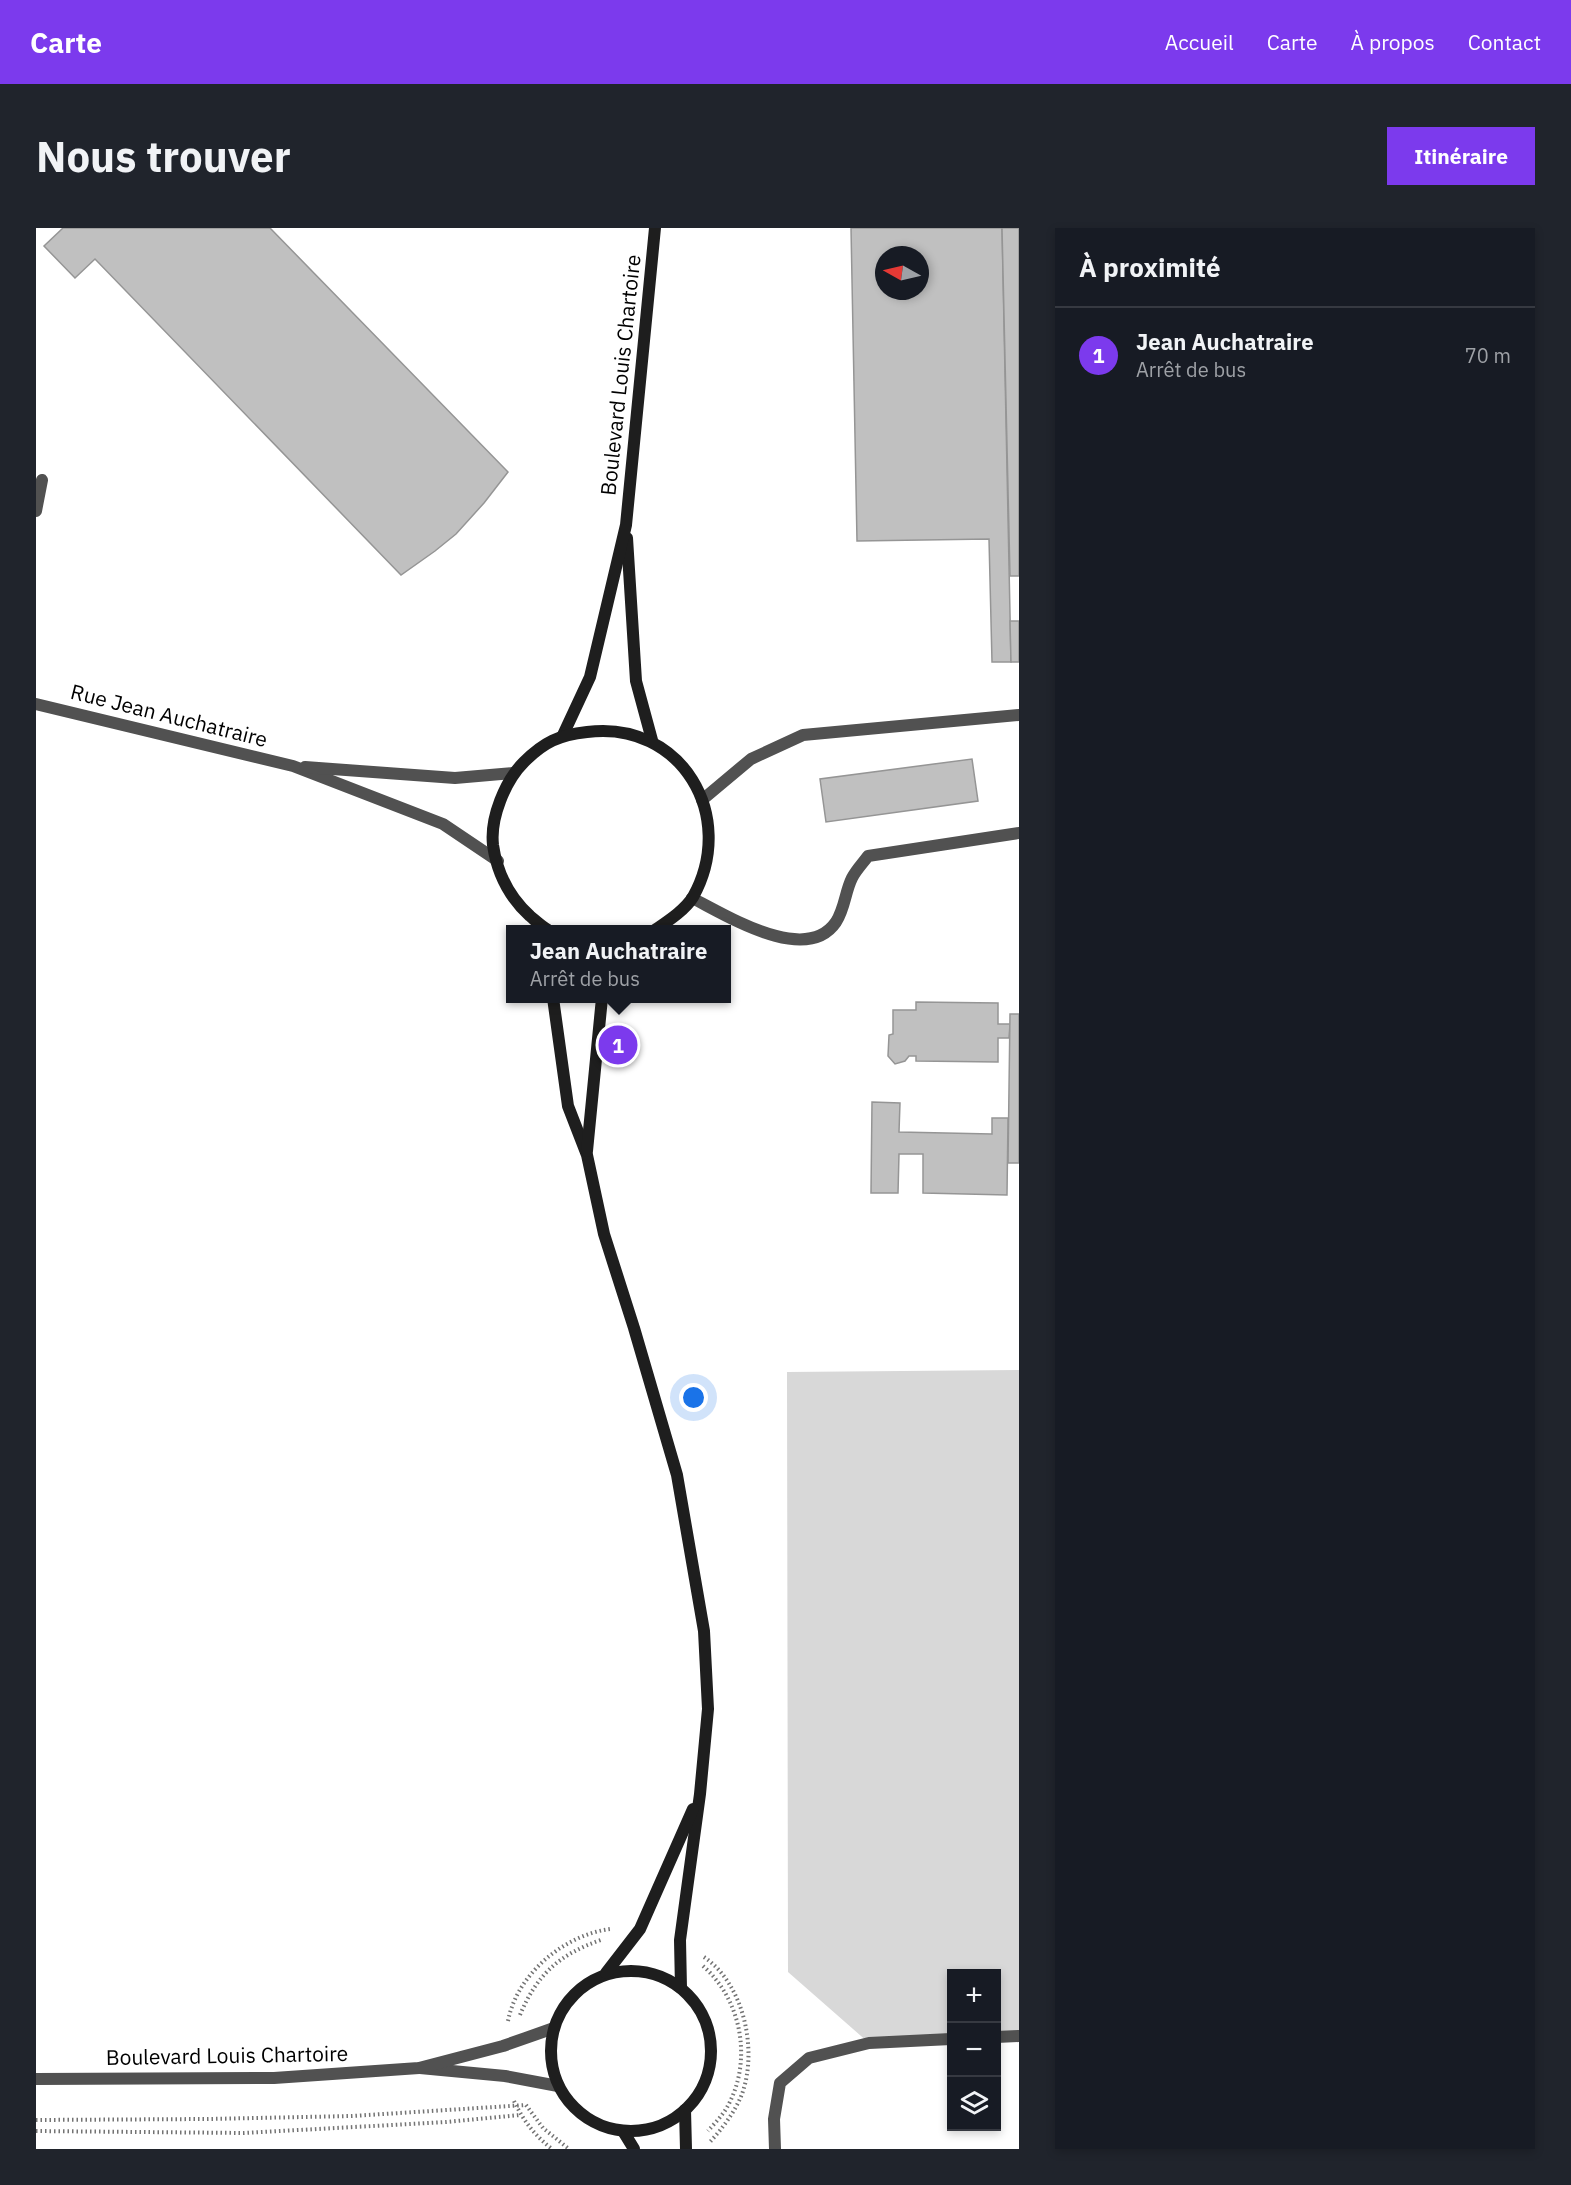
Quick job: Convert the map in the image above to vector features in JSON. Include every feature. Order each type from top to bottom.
[{"type":"main road","name":"Boulevard Louis Chartoire","points":[[563,735],[590,677],[626,525],[655,228]]},
{"type":"main road","name":"Boulevard Louis Chartoire","points":[[626,525],[636,681],[652,740]]},
{"type":"main road","points":[[541,925],[516,903],[501,879],[493,844],[497,806],[513,773],[536,749],[563,735],[606,729],[652,740],[680,762],[696,784],[707,814],[709,839],[703,870],[692,898],[674,917],[662,925]]},
{"type":"main road","points":[[554,1003],[568,1106],[587,1155],[604,1234],[634,1328],[676,1475],[704,1631],[708,1709],[681,1945],[681,1988]]},
{"type":"main road","points":[[587,1155],[602,1003]]},
{"type":"main road","points":[[606,1974],[638,1933],[700,1794]]},
{"type":"main road","points":[[632,1970],[658,1975],[681,1988],[697,2004],[707,2025],[712,2048],[709,2071],[700,2092],[685,2110],[667,2123],[645,2130],[623,2131],[603,2127],[585,2117],[569,2103],[558,2086],[552,2067],[551,2047],[554,2028],[565,2004],[583,1985],[606,1974],[632,1970]]},
{"type":"main road","points":[[685,2110],[686,2149]]},
{"type":"main road","points":[[623,2131],[634,2149]]},
{"type":"street","points":[[36,511],[42,480]]},
{"type":"street","name":"Rue Jean Auchatraire","points":[[36,704],[293,766],[443,824],[498,861]]},
{"type":"street","points":[[702,800],[751,759],[803,735],[1019,715]]},
{"type":"street","name":"Rue Jean Auchatraire","points":[[293,766],[455,778],[513,773]]},
{"type":"street","points":[[692,898],[760,932],[790,939],[817,936],[834,924],[843,910],[852,879],[868,856],[1019,833]]},
{"type":"street","points":[[419,2068],[508,2044],[554,2028]]},
{"type":"street","points":[[1001,2037],[1019,2036]]},
{"type":"street","points":[[775,2149],[774,2119],[780,2083],[808,2058],[869,2043],[947,2039]]},
{"type":"street","points":[[419,2068],[511,2078],[558,2086]]},
{"type":"street","name":"Boulevard Louis Chartoire","points":[[36,2079],[274,2078],[419,2068]]},
{"type":"path","points":[[508,2044],[509,2013],[524,1983],[547,1957],[575,1939],[607,1929],[638,1933]]},
{"type":"path","points":[[508,2044],[533,1987],[553,1965],[577,1948],[606,1939],[638,1933]]},
{"type":"path","points":[[681,1945],[706,1968],[725,1992],[737,2020],[741,2050],[738,2081],[726,2109],[707,2133]]},
{"type":"path","points":[[681,1945],[710,1961],[718,1970],[732,1989],[746,2023],[749,2058],[742,2094],[725,2126],[704,2149]]},
{"type":"path","points":[[511,2078],[526,2105],[543,2128],[569,2149]]},
{"type":"path","points":[[511,2078],[520,2115],[539,2139],[552,2149]]},
{"type":"path","points":[[36,2120],[352,2116],[526,2105]]},
{"type":"path","points":[[36,2131],[244,2133],[446,2122],[520,2115]]},
{"type":"shaded area","points":[[1019,1370],[1019,2036],[1001,2037],[1001,1969],[947,1969],[947,2039],[869,2043],[788,1972],[787,1372]]},
{"type":"building","points":[[63,228],[270,228],[508,472],[456,534],[401,575],[95,259],[75,278],[44,246]]},
{"type":"building","points":[[851,228],[1002,228],[1011,662],[992,662],[989,539],[857,541]]},
{"type":"building","points":[[1002,228],[1019,228],[1019,576],[1010,576]]},
{"type":"building","points":[[1010,621],[1019,621],[1019,662],[1011,662]]},
{"type":"building","points":[[972,759],[978,801],[826,822],[820,779]]},
{"type":"building","points":[[916,1002],[998,1003],[998,1024],[1010,1024],[1009,1038],[998,1038],[998,1062],[916,1061],[916,1056],[909,1056],[905,1061],[895,1064],[888,1056],[889,1035],[893,1034],[893,1010],[916,1010]]},
{"type":"building","points":[[1010,1014],[1019,1014],[1019,1163],[1008,1163]]},
{"type":"building","points":[[615,1033],[624,1034],[621,1055],[613,1054]]},
{"type":"building","points":[[872,1102],[900,1103],[899,1132],[992,1134],[992,1118],[1008,1118],[1007,1195],[923,1193],[923,1154],[899,1154],[898,1193],[871,1193]]},
{"type":"place","name":"Jean Auchatraire","points":[[618,1045]]}]
